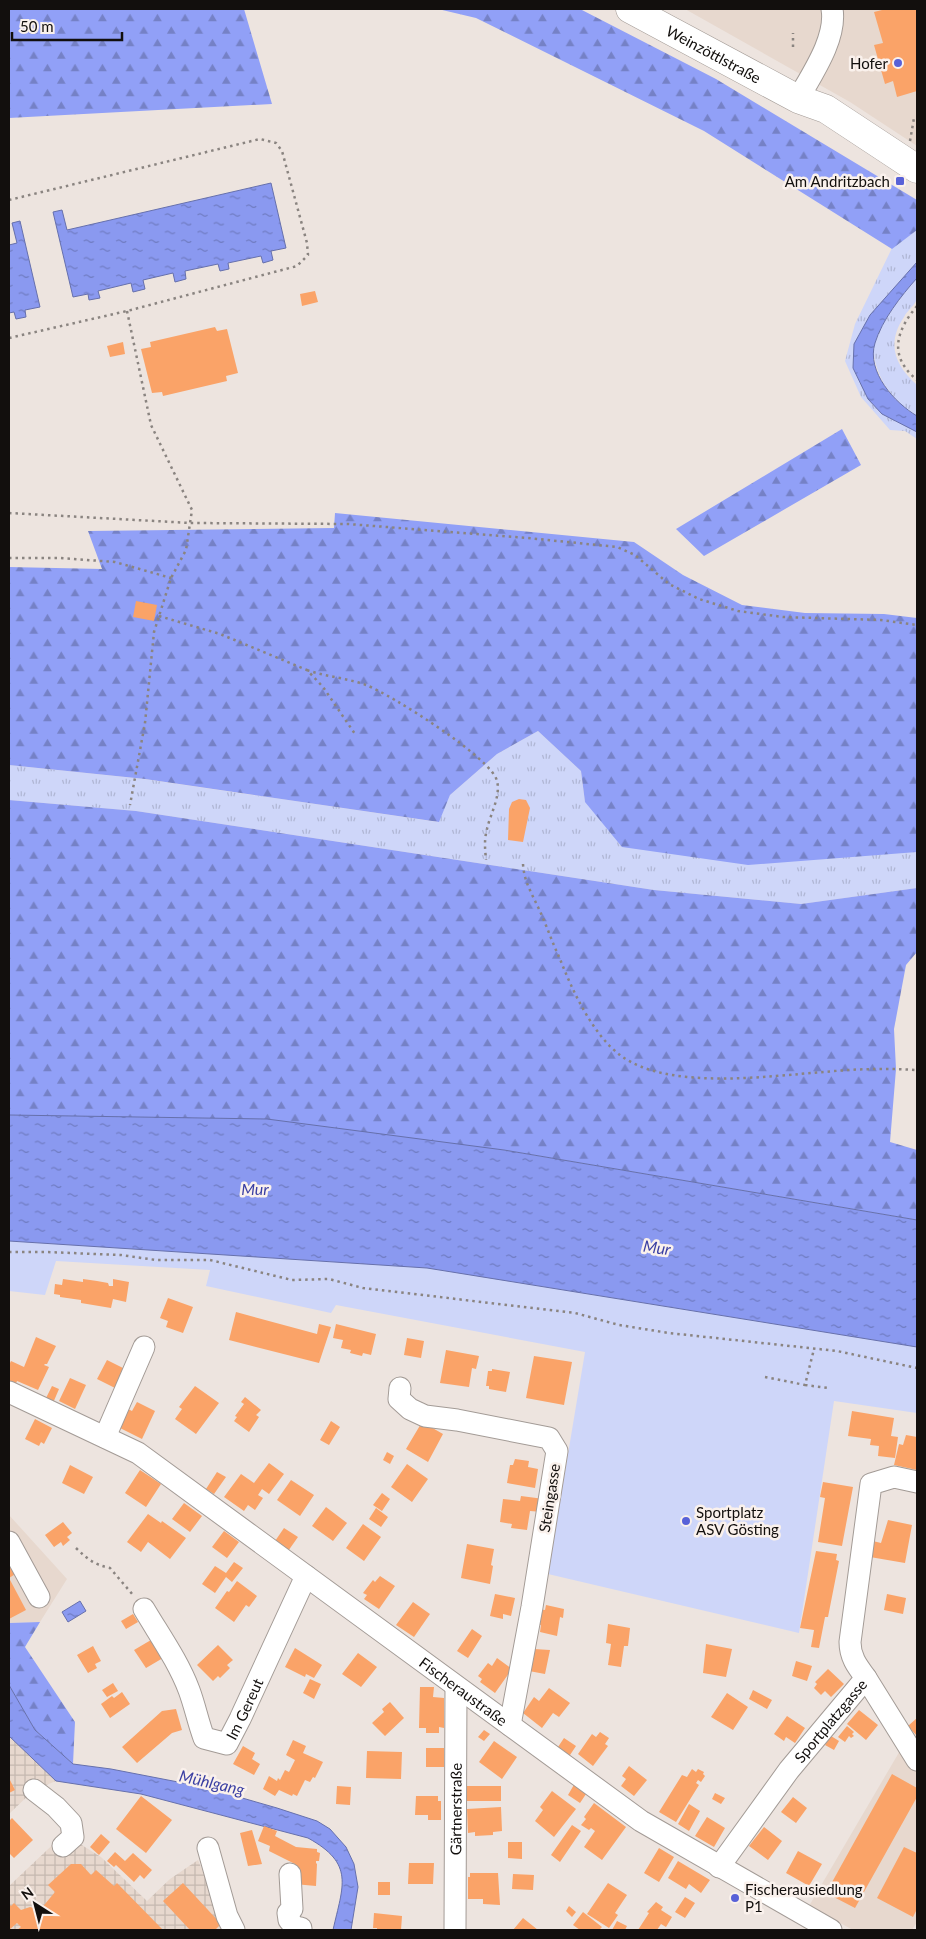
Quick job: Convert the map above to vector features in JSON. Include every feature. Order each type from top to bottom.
[{"type":"main road","name":"Weinzöttlstraße","points":[[630,9],[798,99],[826,109],[913,158]]},
{"type":"main road","name":"Weinzöttlstraße","points":[[798,99],[812,114],[832,130],[917,182]]},
{"type":"street","points":[[798,99],[822,56],[832,28],[834,17],[832,9]]},
{"type":"street","points":[[105,1437],[144,1347]]},
{"type":"street","name":"Steingasse","points":[[400,1388],[399,1399],[410,1409],[426,1416],[457,1420],[549,1438],[557,1450],[532,1607],[510,1725]]},
{"type":"street","name":"Fischeraustraße","points":[[9,1392],[138,1453],[641,1821],[719,1867],[804,1924],[831,1930]]},
{"type":"street","name":"Sportplatzgasse","points":[[719,1867],[788,1770],[866,1678],[853,1659],[850,1652],[850,1642],[871,1484],[894,1477],[917,1482]]},
{"type":"street","points":[[9,1542],[39,1597]]},
{"type":"street","name":"Im Gereut","points":[[144,1609],[176,1662],[189,1692],[195,1716],[204,1738],[227,1744],[306,1576]]},
{"type":"street","points":[[866,1678],[917,1760]]},
{"type":"street","name":"Gärtnerstraße","points":[[455,1930],[456,1687]]},
{"type":"street","points":[[34,1790],[56,1807],[71,1823],[72,1837],[64,1846]]},
{"type":"street","points":[[208,1848],[224,1907],[234,1930]]},
{"type":"street","points":[[290,1874],[292,1909],[288,1913],[289,1920],[295,1927],[301,1929]]},
{"type":"path","points":[[793,47],[794,33]]},
{"type":"path","points":[[913,158],[914,118]]},
{"type":"path","points":[[9,200],[260,139],[276,143],[282,151],[307,242],[308,255],[297,266],[127,311],[9,338]]},
{"type":"path","points":[[917,306],[906,319],[898,336],[901,362],[917,380]]},
{"type":"path","points":[[127,311],[151,424],[192,510],[186,550],[171,578],[154,632],[144,723],[130,805]]},
{"type":"path","points":[[9,512],[191,523],[348,524],[617,547],[636,555],[669,584],[699,599],[738,611],[784,617],[882,620],[917,624]]},
{"type":"path","points":[[9,558],[60,558],[115,562],[171,578]]},
{"type":"path","points":[[159,616],[220,634],[307,670],[328,677],[342,677],[368,686],[450,735],[491,768],[497,781],[497,794],[486,830],[484,845],[486,860]]},
{"type":"path","points":[[307,670],[323,688],[355,734]]},
{"type":"path","points":[[523,864],[525,881],[580,1003],[609,1044],[620,1055],[634,1064],[654,1071],[691,1077],[731,1078],[764,1078],[890,1068],[915,1070]]},
{"type":"path","points":[[9,1252],[121,1255],[156,1260],[210,1260],[292,1280],[328,1280],[363,1288],[574,1313],[619,1325],[669,1333],[837,1351],[917,1368]]},
{"type":"path","points":[[805,1385],[814,1349]]},
{"type":"path","points":[[765,1377],[828,1388]]},
{"type":"path","points":[[76,1548],[89,1561],[110,1568],[144,1609]]},
{"type":"shaded area","points":[[685,9],[917,9],[917,146],[850,102]]},
{"type":"shaded area","points":[[9,1515],[67,1579],[40,1622],[9,1623]]},
{"type":"shaded area","points":[[9,1736],[56,1781],[34,1790],[9,1814]]},
{"type":"shaded area","points":[[901,1749],[917,1772],[917,1922],[912,1930],[853,1930],[809,1906]]},
{"type":"shaded area","points":[[64,1834],[101,1857],[147,1901],[170,1879],[198,1860],[227,1930],[9,1930],[9,1886]]},
{"type":"green space","points":[[9,9],[244,9],[272,104],[9,118]]},
{"type":"green space","points":[[438,9],[580,9],[716,79],[917,200],[917,230],[892,249],[704,131],[476,18]]},
{"type":"green space","points":[[917,230],[917,262],[870,315],[853,368],[868,399],[882,414],[917,432],[917,439],[905,431],[890,430],[861,397],[845,361],[855,324],[892,248]]},
{"type":"green space","points":[[917,278],[917,299],[898,327],[894,345],[898,362],[917,385],[917,416],[899,402],[884,384],[876,366],[874,347],[885,321],[898,301]]},
{"type":"green space","points":[[842,429],[861,465],[704,556],[676,529]]},
{"type":"green space","points":[[335,513],[634,542],[683,575],[742,605],[805,613],[884,614],[917,618],[917,852],[748,865],[622,847],[585,802],[581,771],[538,731],[497,754],[450,795],[439,822],[145,779],[9,765],[9,567],[102,569],[88,531],[334,528]]},
{"type":"green space","points":[[538,731],[581,771],[585,802],[917,852],[917,888],[801,904],[654,890],[136,811],[9,800],[9,765],[144,779],[438,822],[450,795],[497,754]]},
{"type":"green space","points":[[9,800],[136,811],[654,890],[801,904],[917,888],[917,952],[906,965],[894,1029],[896,1069],[890,1142],[917,1150],[917,1220],[504,1150],[9,1115]]},
{"type":"green space","name":"Sportplatz ASV Gösting","points":[[9,1241],[427,1268],[917,1347],[917,1413],[834,1401],[799,1633],[548,1574],[585,1352],[336,1305],[331,1313],[206,1286],[210,1270],[56,1261],[45,1295],[9,1291]]},
{"type":"green space","points":[[40,1622],[25,1647],[75,1722],[73,1764],[35,1730],[9,1685],[9,1623]]},
{"type":"water","points":[[271,183],[286,248],[271,251],[273,260],[263,263],[261,256],[228,263],[229,269],[220,271],[218,264],[185,271],[186,279],[175,282],[173,273],[143,280],[145,289],[133,292],[131,283],[98,291],[100,298],[89,300],[88,294],[73,297],[53,212],[62,210],[67,230]]},
{"type":"water","points":[[20,221],[40,307],[25,310],[26,317],[16,319],[14,312],[9,313],[9,245],[17,243],[12,223]]},
{"type":"water","points":[[917,262],[917,278],[887,317],[878,334],[873,354],[875,365],[884,386],[900,403],[917,416],[917,432],[882,414],[868,399],[853,368],[854,344],[870,315]]},
{"type":"water","name":"Mur","points":[[9,1115],[267,1119],[504,1150],[917,1220],[917,1347],[427,1268],[9,1241]]},
{"type":"water","points":[[80,1601],[86,1611],[68,1622],[62,1612]]},
{"type":"water","name":"Mühlgang","points":[[9,1685],[35,1730],[73,1764],[111,1769],[204,1787],[317,1821],[330,1829],[346,1847],[354,1864],[358,1887],[351,1930],[333,1930],[340,1900],[342,1877],[333,1857],[308,1838],[141,1794],[56,1781],[9,1736]]},
{"type":"building","name":"Hofer","points":[[886,9],[917,9],[917,91],[897,97],[893,81],[885,84],[874,45],[883,43],[874,12]]},
{"type":"building","points":[[315,291],[318,302],[302,306],[300,294]]},
{"type":"building","points":[[215,327],[217,331],[227,329],[238,373],[226,376],[227,381],[163,396],[162,392],[152,393],[141,349],[151,347],[150,342]]},
{"type":"building","points":[[123,342],[125,354],[110,357],[107,346]]},
{"type":"building","points":[[136,601],[157,605],[154,621],[133,617]]},
{"type":"building","points":[[519,799],[526,800],[530,808],[523,842],[508,840],[509,809],[512,802]]},
{"type":"building","points":[[63,1279],[83,1282],[83,1279],[97,1281],[108,1283],[109,1286],[113,1286],[113,1279],[129,1282],[126,1302],[113,1299],[111,1308],[60,1297],[60,1295],[54,1294],[55,1284],[62,1285]]},
{"type":"building","points":[[168,1298],[193,1307],[183,1333],[166,1327],[168,1321],[160,1318]]},
{"type":"building","points":[[236,1312],[317,1334],[319,1324],[331,1327],[319,1363],[229,1340]]},
{"type":"building","points":[[336,1324],[376,1334],[371,1355],[363,1353],[362,1356],[350,1353],[351,1350],[341,1348],[343,1340],[333,1338]]},
{"type":"building","points":[[36,1337],[56,1346],[47,1364],[44,1365],[49,1367],[38,1390],[17,1381],[14,1388],[9,1386],[9,1365],[11,1361],[24,1367]]},
{"type":"building","points":[[407,1338],[424,1341],[421,1358],[404,1355]]},
{"type":"building","points":[[446,1350],[479,1356],[476,1369],[472,1368],[469,1387],[440,1383]]},
{"type":"building","points":[[534,1356],[572,1362],[564,1405],[526,1398]]},
{"type":"building","points":[[107,1360],[125,1369],[115,1388],[97,1379]]},
{"type":"building","points":[[492,1369],[510,1372],[506,1392],[489,1389],[489,1386],[486,1386],[488,1371],[492,1371]]},
{"type":"building","points":[[70,1378],[86,1385],[75,1409],[59,1401]]},
{"type":"building","points":[[52,1386],[59,1389],[53,1403],[45,1400]]},
{"type":"building","points":[[195,1386],[219,1403],[196,1434],[175,1419],[182,1409],[179,1407]]},
{"type":"building","points":[[245,1397],[261,1410],[256,1415],[259,1417],[249,1432],[234,1421],[237,1417],[235,1416],[244,1404],[241,1402]]},
{"type":"building","points":[[137,1402],[155,1411],[142,1439],[120,1428],[128,1409],[132,1411]]},
{"type":"building","points":[[852,1411],[894,1418],[891,1436],[898,1437],[895,1458],[878,1456],[879,1446],[870,1445],[871,1439],[848,1436]]},
{"type":"building","points":[[35,1419],[52,1428],[44,1444],[41,1442],[39,1446],[25,1439]]},
{"type":"building","points":[[331,1421],[340,1427],[329,1445],[320,1440]]},
{"type":"building","points":[[422,1422],[443,1434],[428,1462],[406,1449]]},
{"type":"building","points":[[906,1435],[917,1437],[917,1470],[894,1465],[899,1444],[903,1445]]},
{"type":"building","points":[[387,1452],[394,1456],[390,1464],[383,1460]]},
{"type":"building","points":[[515,1459],[529,1461],[528,1467],[538,1469],[535,1488],[507,1483],[510,1465],[513,1465]]},
{"type":"building","points":[[269,1463],[284,1474],[269,1494],[262,1489],[258,1495],[263,1498],[255,1510],[248,1505],[244,1511],[224,1497],[241,1474],[254,1483]]},
{"type":"building","points":[[407,1464],[428,1479],[412,1502],[391,1487]]},
{"type":"building","points":[[70,1465],[93,1477],[84,1494],[62,1483]]},
{"type":"building","points":[[140,1470],[161,1484],[146,1507],[125,1493]]},
{"type":"building","points":[[217,1472],[226,1477],[214,1494],[206,1489]]},
{"type":"building","points":[[291,1480],[314,1495],[300,1516],[277,1500]]},
{"type":"building","points":[[823,1482],[853,1487],[842,1546],[818,1542],[825,1498],[820,1497]]},
{"type":"building","points":[[382,1493],[390,1499],[382,1511],[373,1505]]},
{"type":"building","points":[[521,1496],[544,1499],[542,1512],[530,1511],[527,1530],[511,1528],[512,1524],[500,1522],[503,1499],[520,1501]]},
{"type":"building","points":[[184,1503],[202,1516],[190,1532],[172,1519]]},
{"type":"building","points":[[326,1507],[347,1523],[333,1541],[312,1526]]},
{"type":"building","points":[[376,1508],[388,1517],[381,1527],[369,1519]]},
{"type":"building","points":[[148,1514],[161,1523],[162,1521],[186,1538],[170,1559],[148,1542],[141,1552],[127,1542]]},
{"type":"building","points":[[888,1520],[912,1525],[905,1563],[870,1557],[873,1541],[881,1543]]},
{"type":"building","points":[[63,1522],[72,1533],[67,1537],[70,1540],[63,1546],[61,1542],[54,1547],[45,1535]]},
{"type":"building","points":[[363,1524],[381,1537],[364,1561],[346,1548]]},
{"type":"building","points":[[284,1528],[298,1537],[286,1554],[273,1544]]},
{"type":"building","points":[[224,1531],[239,1542],[227,1558],[212,1547]]},
{"type":"building","points":[[467,1544],[494,1549],[490,1584],[461,1578]]},
{"type":"building","points":[[816,1551],[837,1554],[836,1560],[839,1561],[828,1617],[825,1617],[819,1648],[811,1647],[814,1630],[800,1628]]},
{"type":"building","points":[[9,1559],[17,1573],[9,1578]]},
{"type":"building","points":[[234,1562],[243,1568],[232,1582],[226,1577],[215,1593],[202,1584],[215,1566],[226,1573]]},
{"type":"building","points":[[380,1576],[395,1586],[379,1609],[364,1599],[367,1595],[363,1593],[373,1580],[375,1582]]},
{"type":"building","points":[[9,1578],[26,1610],[9,1619]]},
{"type":"building","points":[[237,1581],[257,1596],[249,1607],[246,1605],[234,1622],[215,1608]]},
{"type":"building","points":[[495,1594],[515,1598],[511,1616],[503,1614],[503,1619],[490,1616]]},
{"type":"building","points":[[887,1594],[906,1598],[903,1614],[884,1610]]},
{"type":"building","points":[[413,1602],[430,1614],[414,1637],[396,1625]]},
{"type":"building","points":[[546,1605],[564,1609],[563,1618],[560,1617],[557,1636],[540,1632],[541,1625],[536,1624],[539,1609],[545,1610]]},
{"type":"building","points":[[133,1614],[138,1622],[126,1629],[121,1621]]},
{"type":"building","points":[[608,1624],[630,1628],[628,1646],[624,1646],[621,1667],[608,1665],[611,1644],[606,1643]]},
{"type":"building","points":[[472,1629],[482,1636],[468,1658],[457,1651]]},
{"type":"building","points":[[151,1640],[163,1658],[146,1668],[134,1650]]},
{"type":"building","points":[[706,1644],[732,1649],[726,1677],[703,1673]]},
{"type":"building","points":[[218,1645],[233,1660],[227,1665],[230,1668],[220,1678],[218,1676],[213,1681],[197,1665]]},
{"type":"building","points":[[93,1646],[101,1661],[95,1664],[97,1668],[88,1673],[77,1655]]},
{"type":"building","points":[[295,1648],[322,1665],[314,1678],[306,1674],[305,1677],[285,1667]]},
{"type":"building","points":[[534,1649],[550,1650],[545,1674],[529,1671],[530,1662],[533,1662]]},
{"type":"building","points":[[358,1653],[377,1667],[361,1687],[342,1674]]},
{"type":"building","points":[[497,1658],[512,1669],[495,1693],[480,1682],[482,1679],[478,1676],[488,1663],[492,1666]]},
{"type":"building","points":[[796,1661],[812,1666],[807,1681],[792,1676]]},
{"type":"building","points":[[828,1669],[844,1684],[831,1697],[825,1691],[821,1695],[814,1688],[817,1684],[815,1682]]},
{"type":"building","points":[[310,1679],[321,1684],[314,1699],[303,1693]]},
{"type":"building","points":[[113,1683],[118,1691],[107,1697],[102,1690]]},
{"type":"building","points":[[420,1687],[434,1687],[433,1697],[444,1698],[444,1728],[439,1727],[439,1733],[426,1733],[426,1728],[419,1728]]},
{"type":"building","points":[[549,1688],[570,1703],[559,1717],[553,1713],[542,1728],[523,1713],[534,1697],[539,1701]]},
{"type":"building","points":[[753,1690],[772,1700],[767,1709],[749,1699]]},
{"type":"building","points":[[122,1692],[130,1704],[110,1718],[101,1704]]},
{"type":"building","points":[[727,1693],[748,1707],[733,1730],[711,1717]]},
{"type":"building","points":[[390,1702],[404,1718],[385,1736],[372,1723],[384,1712],[382,1709]]},
{"type":"building","points":[[176,1709],[182,1730],[172,1733],[137,1763],[122,1747],[162,1711]]},
{"type":"building","points":[[859,1710],[878,1725],[866,1740],[847,1724]]},
{"type":"building","points":[[787,1716],[805,1728],[795,1743],[786,1737],[784,1741],[774,1734]]},
{"type":"building","points":[[917,1718],[917,1736],[908,1726]]},
{"type":"building","points":[[847,1726],[854,1732],[852,1734],[854,1736],[851,1738],[849,1736],[845,1742],[838,1737]]},
{"type":"building","points":[[484,1730],[490,1734],[484,1741],[478,1737]]},
{"type":"building","points":[[600,1732],[609,1738],[605,1744],[608,1746],[593,1766],[578,1754],[592,1734],[596,1737]]},
{"type":"building","points":[[831,1736],[839,1741],[834,1750],[825,1745]]},
{"type":"building","points":[[564,1738],[576,1746],[568,1758],[556,1750]]},
{"type":"building","points":[[293,1740],[306,1746],[303,1753],[323,1762],[315,1778],[313,1777],[310,1782],[305,1780],[297,1796],[293,1794],[292,1796],[279,1790],[275,1796],[263,1789],[269,1776],[277,1781],[278,1778],[280,1780],[285,1770],[289,1772],[295,1760],[286,1755]]},
{"type":"building","points":[[494,1741],[517,1757],[502,1779],[479,1762]]},
{"type":"building","points":[[243,1746],[255,1753],[252,1759],[260,1764],[254,1775],[233,1764]]},
{"type":"building","points":[[426,1748],[444,1748],[444,1767],[426,1767]]},
{"type":"building","points":[[367,1751],[402,1752],[401,1779],[366,1778]]},
{"type":"building","points":[[629,1766],[647,1780],[634,1796],[621,1786],[626,1779],[622,1776]]},
{"type":"building","points":[[692,1769],[696,1772],[698,1769],[704,1772],[705,1776],[701,1782],[698,1780],[696,1783],[699,1785],[676,1822],[659,1812],[682,1775],[687,1777]]},
{"type":"building","points":[[892,1774],[917,1788],[917,1797],[855,1908],[826,1893]]},
{"type":"building","points":[[9,1778],[15,1790],[9,1793]]},
{"type":"building","points":[[575,1783],[588,1791],[580,1803],[568,1795]]},
{"type":"building","points":[[337,1786],[351,1787],[350,1805],[336,1804]]},
{"type":"building","points":[[464,1786],[501,1786],[501,1801],[463,1801]]},
{"type":"building","points":[[552,1791],[576,1809],[554,1837],[535,1821],[543,1810],[540,1807]]},
{"type":"building","points":[[715,1793],[725,1798],[721,1804],[712,1799]]},
{"type":"building","points":[[141,1796],[172,1820],[146,1853],[116,1829]]},
{"type":"building","points":[[416,1796],[438,1796],[438,1801],[441,1801],[441,1820],[428,1820],[428,1815],[415,1815]]},
{"type":"building","points":[[793,1797],[807,1808],[796,1823],[781,1812]]},
{"type":"building","points":[[594,1803],[626,1827],[602,1860],[584,1847],[595,1831],[581,1825]]},
{"type":"building","points":[[689,1804],[700,1811],[689,1831],[678,1824]]},
{"type":"building","points":[[501,1807],[502,1831],[493,1832],[493,1835],[475,1836],[475,1832],[468,1833],[467,1809]]},
{"type":"building","points":[[707,1817],[725,1828],[714,1847],[695,1836]]},
{"type":"building","points":[[12,1818],[33,1840],[14,1858],[9,1853],[9,1821]]},
{"type":"building","points":[[572,1825],[581,1831],[560,1862],[551,1855]]},
{"type":"building","points":[[264,1826],[277,1831],[275,1836],[296,1847],[317,1849],[317,1852],[320,1853],[319,1861],[316,1861],[316,1886],[294,1884],[295,1864],[269,1851],[270,1846],[258,1841]]},
{"type":"building","points":[[764,1827],[782,1841],[768,1860],[749,1846]]},
{"type":"building","points":[[252,1830],[262,1864],[248,1866],[240,1833]]},
{"type":"building","points":[[101,1834],[110,1842],[99,1855],[90,1847]]},
{"type":"building","points":[[508,1842],[522,1842],[522,1859],[508,1858]]},
{"type":"building","points":[[904,1847],[917,1853],[917,1909],[913,1917],[877,1898]]},
{"type":"building","points":[[659,1848],[674,1857],[659,1882],[644,1873]]},
{"type":"building","points":[[798,1851],[822,1864],[809,1886],[786,1873]]},
{"type":"building","points":[[115,1852],[125,1861],[133,1853],[152,1870],[144,1879],[140,1875],[134,1882],[116,1865],[114,1867],[107,1861]]},
{"type":"building","points":[[678,1861],[710,1880],[701,1893],[689,1884],[686,1889],[668,1878]]},
{"type":"building","points":[[409,1863],[434,1863],[433,1884],[408,1884]]},
{"type":"building","points":[[71,1864],[81,1864],[91,1875],[96,1870],[114,1886],[117,1883],[163,1930],[17,1930],[21,1927],[17,1923],[9,1930],[9,1904],[11,1906],[14,1903],[21,1910],[30,1907],[40,1910],[55,1892],[48,1885]]},
{"type":"building","points":[[470,1873],[498,1873],[500,1905],[483,1904],[483,1899],[468,1899],[468,1877],[470,1877]]},
{"type":"building","points":[[513,1874],[534,1875],[533,1890],[512,1889]]},
{"type":"building","points":[[378,1882],[390,1882],[390,1895],[378,1895]]},
{"type":"building","points":[[183,1883],[221,1924],[215,1930],[190,1930],[163,1901]]},
{"type":"building","points":[[608,1883],[627,1895],[615,1913],[618,1915],[609,1928],[587,1914]]},
{"type":"building","points":[[685,1897],[695,1903],[685,1918],[675,1912]]},
{"type":"building","points":[[656,1902],[663,1907],[661,1910],[672,1917],[666,1927],[661,1924],[657,1930],[638,1930],[649,1913],[647,1912]]},
{"type":"building","points":[[569,1906],[576,1912],[572,1917],[566,1911]]},
{"type":"building","points":[[583,1912],[602,1927],[599,1930],[580,1930],[573,1925]]},
{"type":"building","points":[[374,1913],[402,1916],[401,1930],[377,1930],[377,1928],[373,1928]]},
{"type":"building","points":[[523,1918],[538,1930],[513,1930]]},
{"type":"building","points":[[617,1921],[627,1926],[625,1930],[612,1930]]},
{"type":"place","name":"Hofer","points":[[898,63]]},
{"type":"place","name":"Am Andritzbach","points":[[900,181]]},
{"type":"place","name":"Sportplatz ASV Gösting","points":[[686,1521]]},
{"type":"place","name":"Fischerausiedlung P1","points":[[735,1898]]}]
